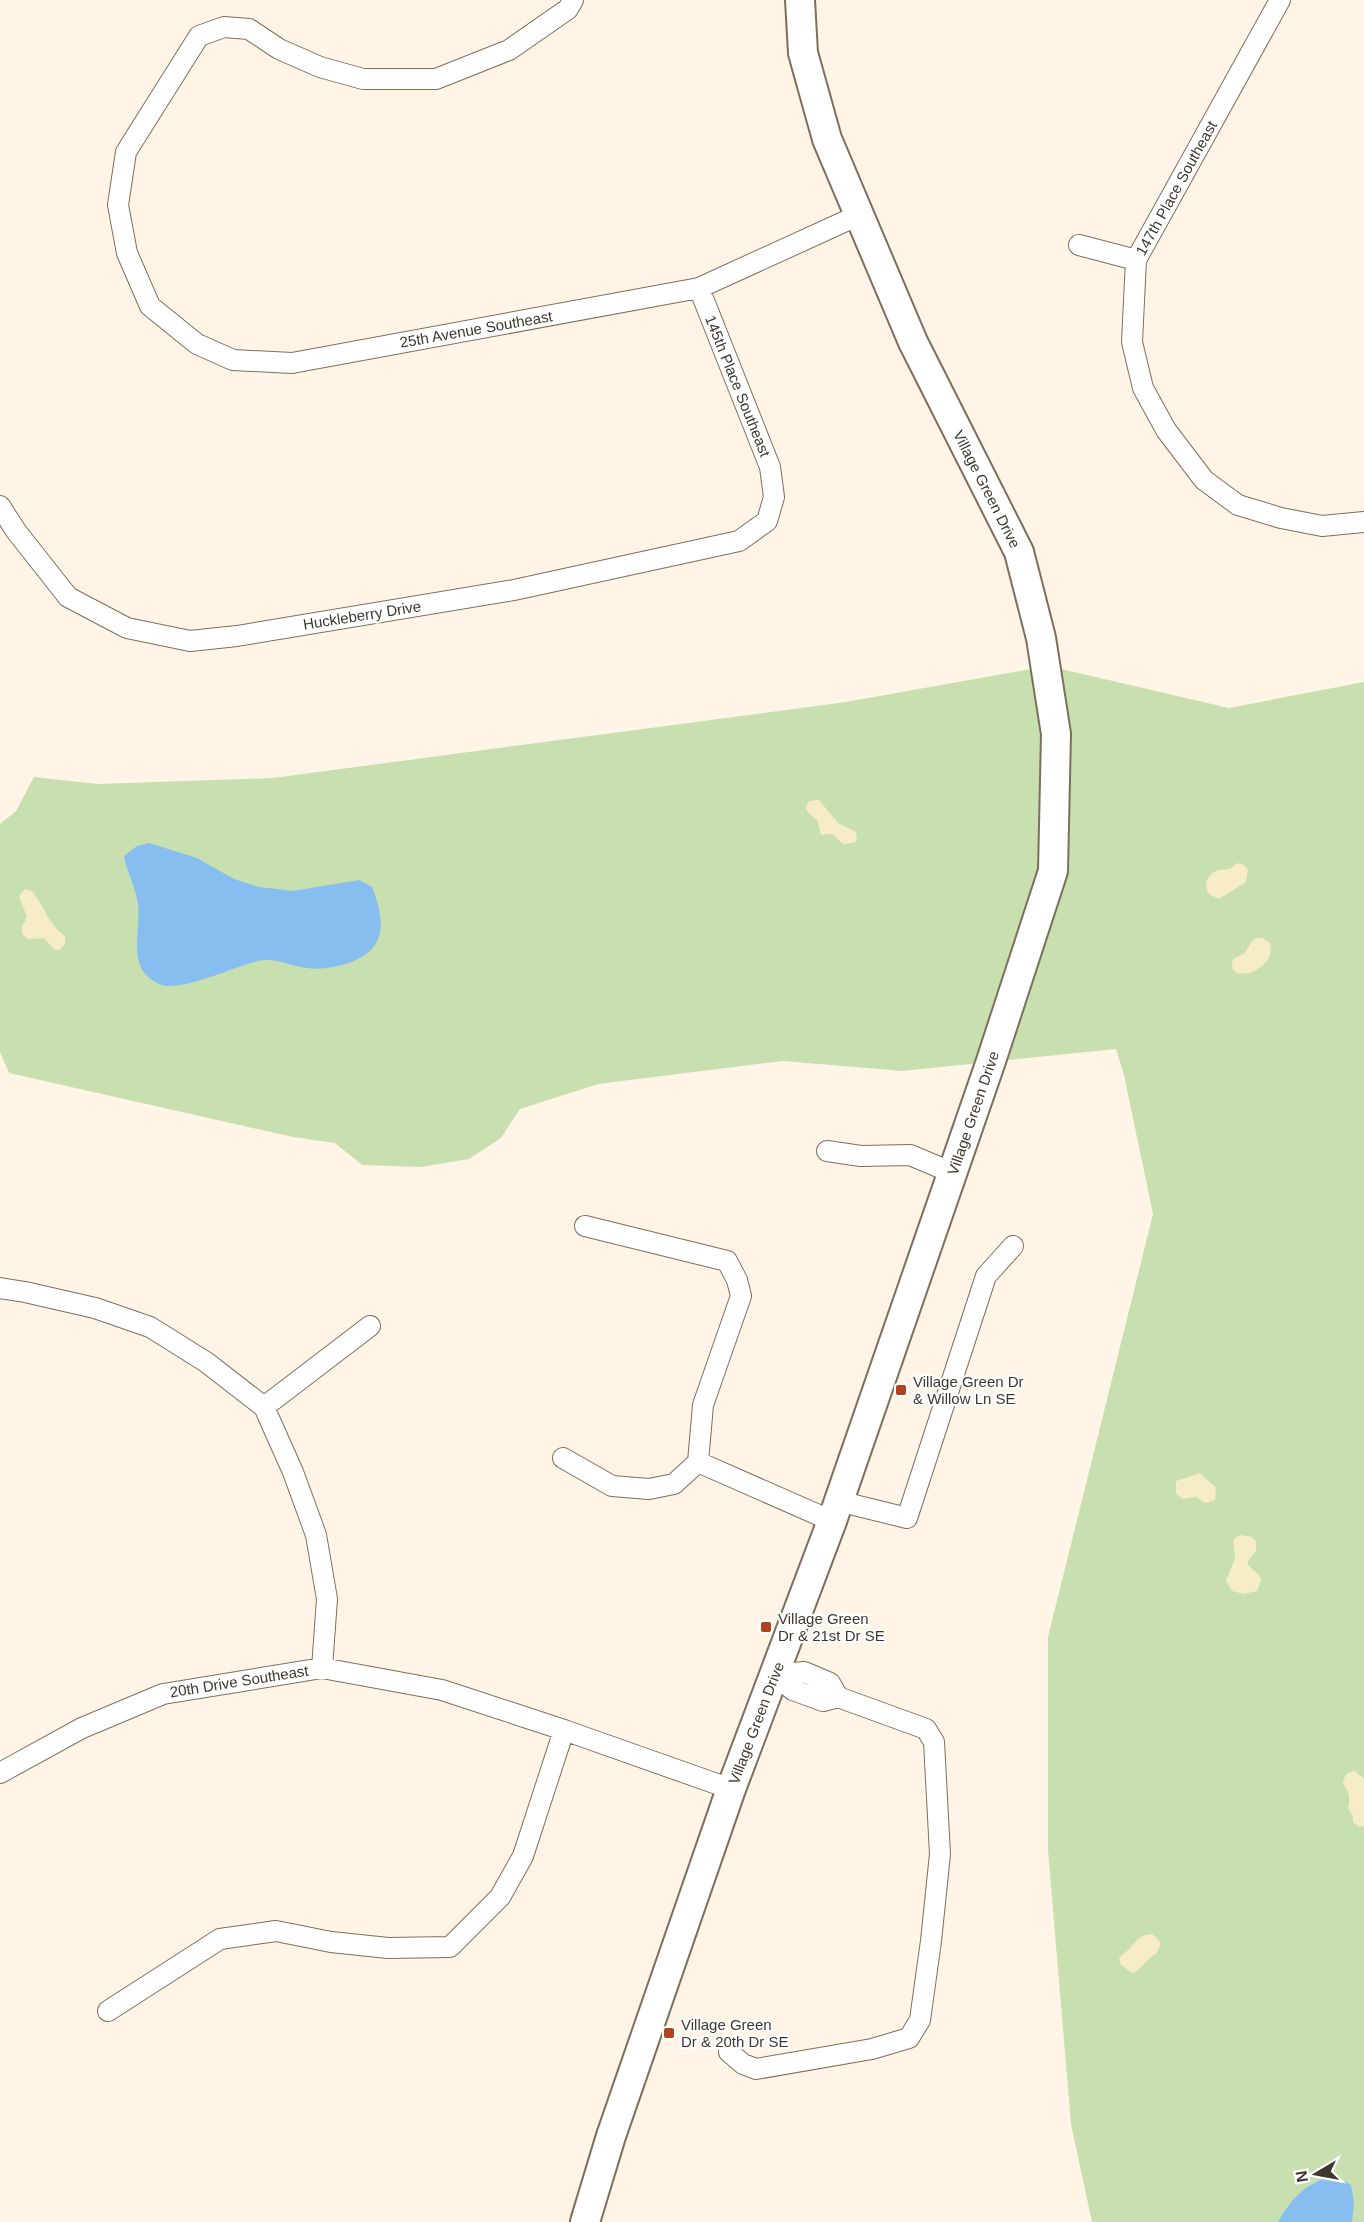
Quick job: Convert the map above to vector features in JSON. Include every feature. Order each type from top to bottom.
[{"type":"street","name":"25th Avenue Southeast","points":[[573,0],[568,9],[509,50],[436,79],[363,79],[320,67],[279,50],[249,29],[224,27],[198,36],[126,152],[118,205],[127,253],[150,306],[197,344],[233,360],[292,363],[699,288],[860,215]]},
{"type":"street","name":"Village Green Drive","points":[[585,2222],[611,2136],[730,1789],[835,1511],[953,1173],[1053,872],[1056,735],[1041,638],[1019,552],[913,342],[827,139],[803,53],[800,0]]},
{"type":"street","name":"147th Place Southeast","points":[[1280,0],[1136,260],[1132,342],[1143,388],[1166,430],[1204,480],[1238,505],[1281,518],[1322,526],[1364,522]]},
{"type":"street","points":[[1079,245],[1136,260]]},
{"type":"street","name":"145th Place Southeast","points":[[699,288],[770,467],[774,497],[767,521]]},
{"type":"street","name":"Huckleberry Drive","points":[[0,506],[16,531],[68,597],[126,628],[190,641],[237,636],[514,590],[739,541],[767,521]]},
{"type":"street","points":[[827,1151],[861,1156],[910,1155],[953,1173]]},
{"type":"street","points":[[563,1458],[612,1486],[649,1489],[674,1484],[698,1462],[703,1405],[741,1296],[737,1280],[727,1261],[585,1226]]},
{"type":"street","points":[[698,1462],[835,1511],[908,1518],[986,1275],[1013,1246]]},
{"type":"street","points":[[0,1288],[95,1308],[150,1327],[206,1362],[264,1407],[293,1472],[316,1535],[327,1599],[322,1668]]},
{"type":"street","points":[[264,1407],[370,1326]]},
{"type":"street","name":"20th Drive Southeast","points":[[0,1773],[82,1728],[163,1694],[322,1668],[442,1690],[564,1730],[730,1789]]},
{"type":"street","points":[[729,2052],[743,2064],[756,2069],[872,2049],[909,2038],[920,2020],[940,1854],[934,1742],[926,1729],[838,1697],[830,1683],[804,1672],[774,1675]]},
{"type":"street","points":[[108,2011],[220,1940],[276,1930],[331,1942],[376,1947],[450,1947],[500,1898],[523,1856],[564,1730]]},
{"type":"green space","points":[[1048,666],[1229,708],[1364,682],[1364,2222],[1092,2222],[1071,2124],[1048,1850],[1048,1637],[1153,1214],[1124,1075],[1116,1049],[902,1071],[783,1061],[598,1084],[520,1109],[501,1138],[469,1159],[421,1167],[362,1165],[335,1143],[293,1137],[9,1073],[0,1052],[0,824],[16,811],[34,777],[98,784],[273,778],[846,702]]},
{"type":"sand","points":[[819,800],[838,823],[856,832],[857,840],[854,843],[843,844],[832,834],[821,835],[817,820],[806,808],[809,801]]},
{"type":"sand","points":[[1237,863],[1244,865],[1248,870],[1246,882],[1219,899],[1210,895],[1206,888],[1209,877],[1218,870],[1229,869]]},
{"type":"sand","points":[[25,889],[32,891],[54,926],[65,936],[65,944],[59,950],[55,950],[44,938],[28,939],[22,934],[22,927],[27,917],[19,896]]},
{"type":"sand","points":[[1256,938],[1262,938],[1270,943],[1270,953],[1266,961],[1251,972],[1243,974],[1236,972],[1232,968],[1233,959],[1245,953]]},
{"type":"sand","points":[[1200,1473],[1216,1488],[1215,1500],[1205,1503],[1196,1497],[1183,1499],[1176,1494],[1176,1481]]},
{"type":"sand","points":[[1241,1535],[1252,1537],[1256,1541],[1256,1551],[1248,1561],[1248,1565],[1261,1580],[1257,1591],[1244,1594],[1232,1591],[1226,1581],[1235,1558],[1233,1541]]},
{"type":"sand","points":[[1355,1771],[1364,1779],[1364,1826],[1359,1827],[1353,1822],[1353,1816],[1348,1808],[1349,1795],[1343,1784],[1346,1774]]},
{"type":"sand","points":[[1152,1934],[1161,1944],[1156,1954],[1132,1973],[1121,1965],[1119,1959],[1121,1955],[1129,1950],[1139,1938]]},
{"type":"water","points":[[149,843],[197,858],[234,879],[259,887],[293,891],[359,880],[372,887],[376,899],[381,921],[378,940],[363,956],[335,967],[312,969],[264,960],[188,984],[161,985],[146,975],[138,960],[138,904],[124,856],[137,846]]},
{"type":"water","points":[[1330,2176],[1351,2185],[1354,2203],[1352,2222],[1278,2222],[1300,2193]]},
{"type":"place","name":"Village Green Dr & Willow Ln SE","points":[[901,1390]]},
{"type":"place","name":"Village Green Dr & 21st Dr SE","points":[[766,1627]]},
{"type":"place","name":"Village Green Dr & 20th Dr SE","points":[[669,2033]]}]
